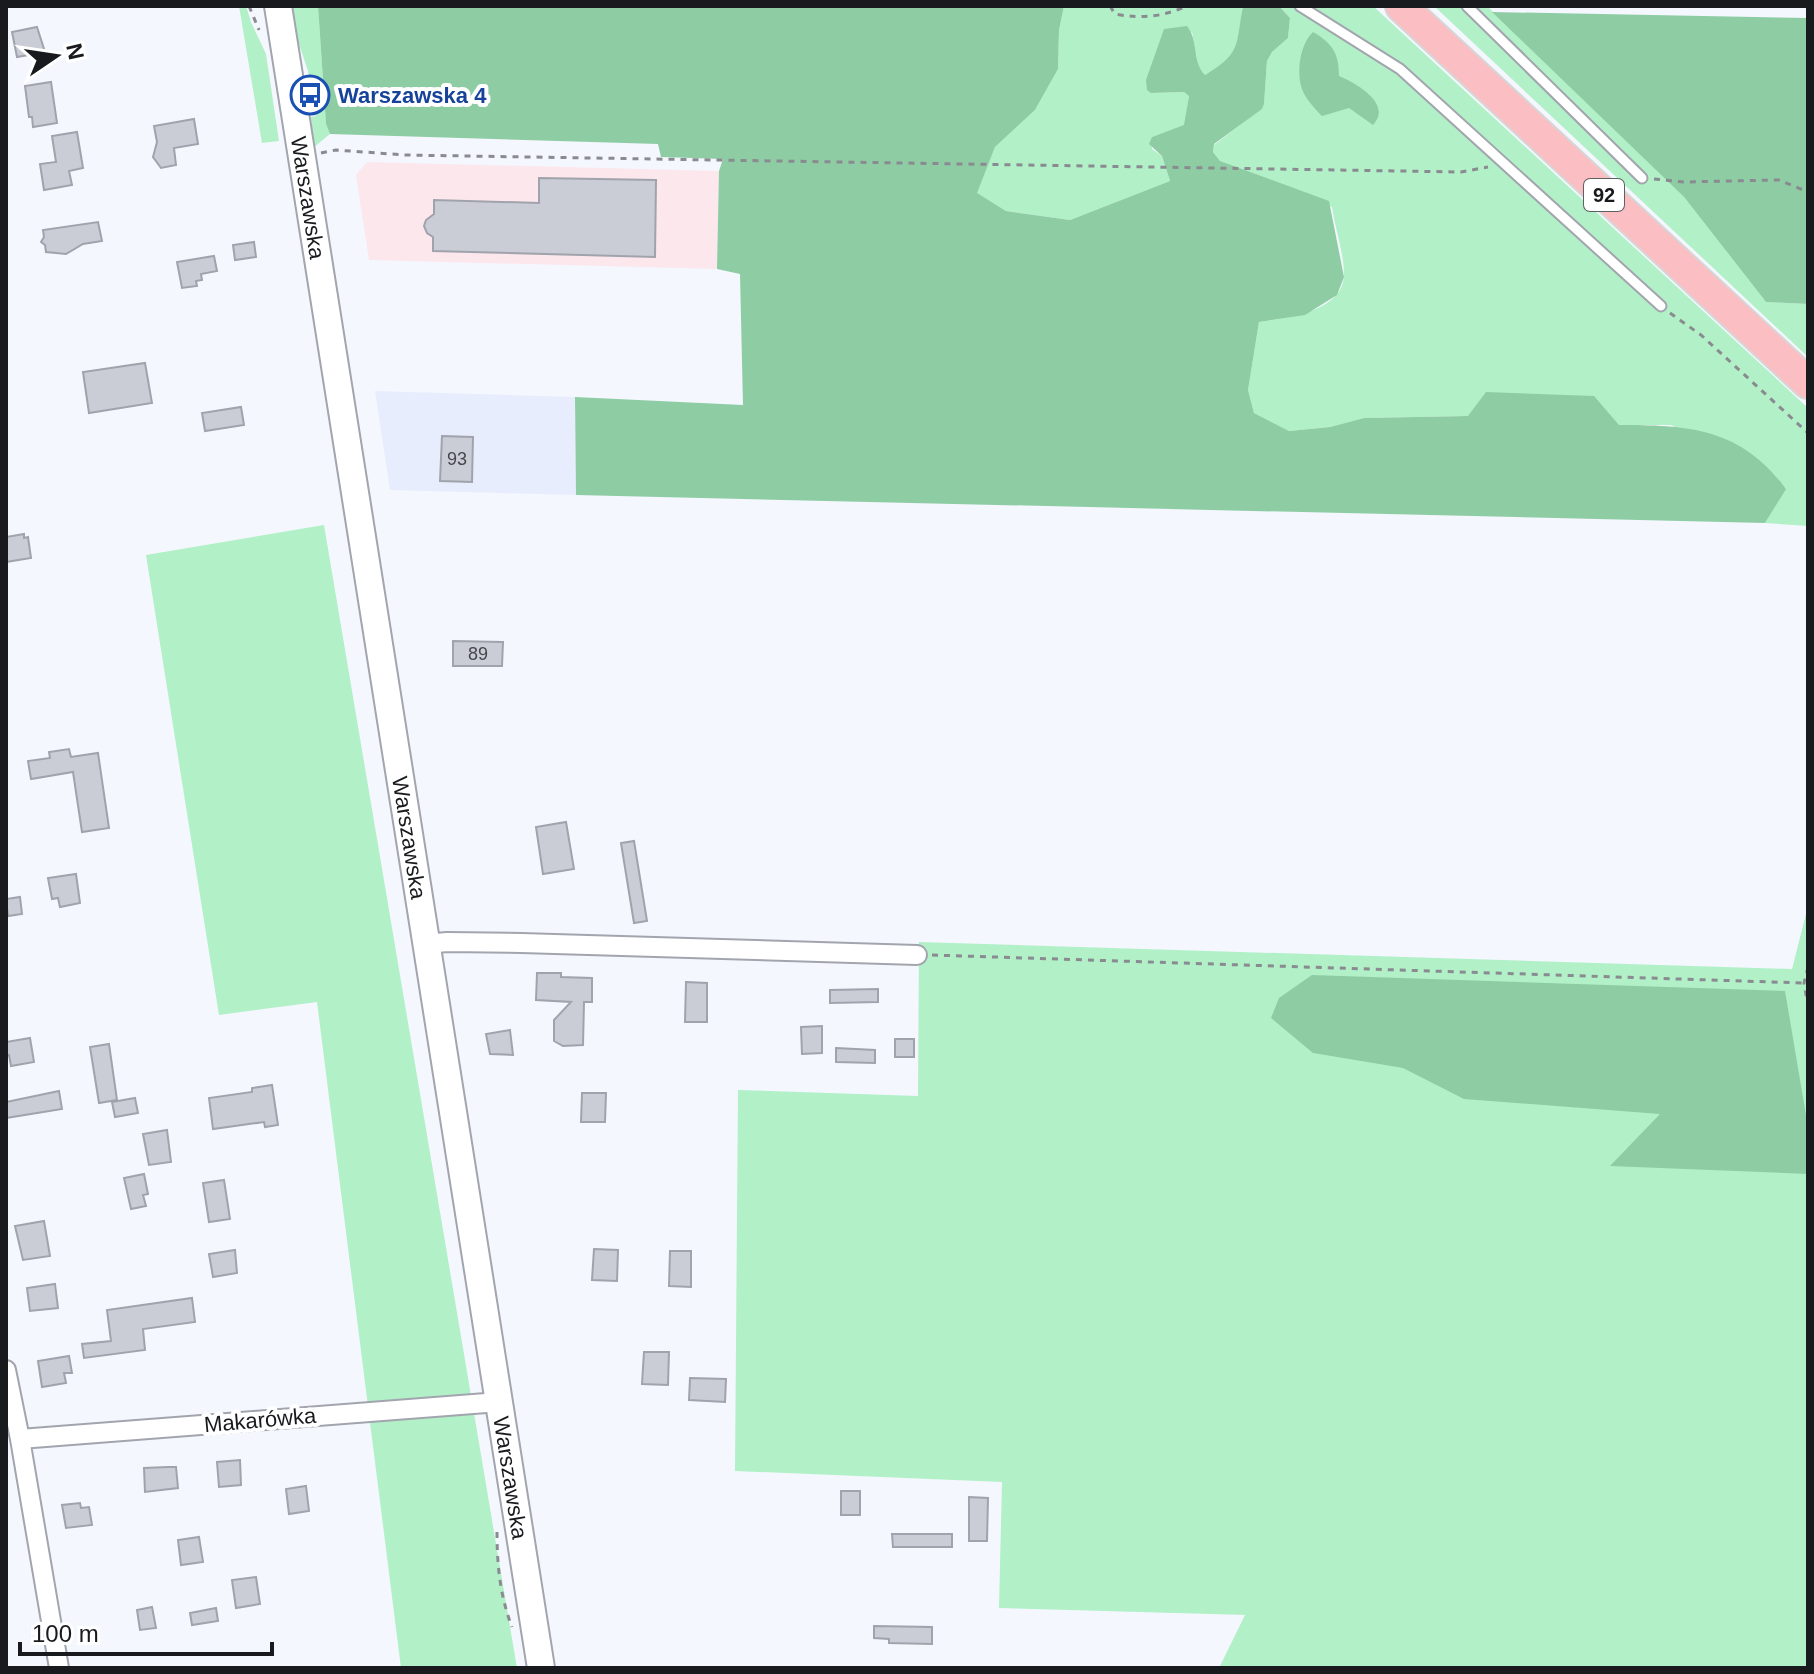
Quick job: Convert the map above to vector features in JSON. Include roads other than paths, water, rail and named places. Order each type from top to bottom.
[{"type":"main road","name":"92","points":[[1401,6],[1808,383]]},
{"type":"street","name":"Warszawska","points":[[278,6],[541,1668]]},
{"type":"street","points":[[426,944],[521,943],[917,955]]},
{"type":"street","points":[[6,1370],[59,1668]]},
{"type":"street","name":"Makarówka","points":[[20,1439],[499,1402]]},
{"type":"lane","points":[[1300,6],[1392,63],[1661,306]]},
{"type":"lane","points":[[1467,6],[1642,178]]},
{"type":"place","name":"Warszawska 4","points":[[310,95]]}]
